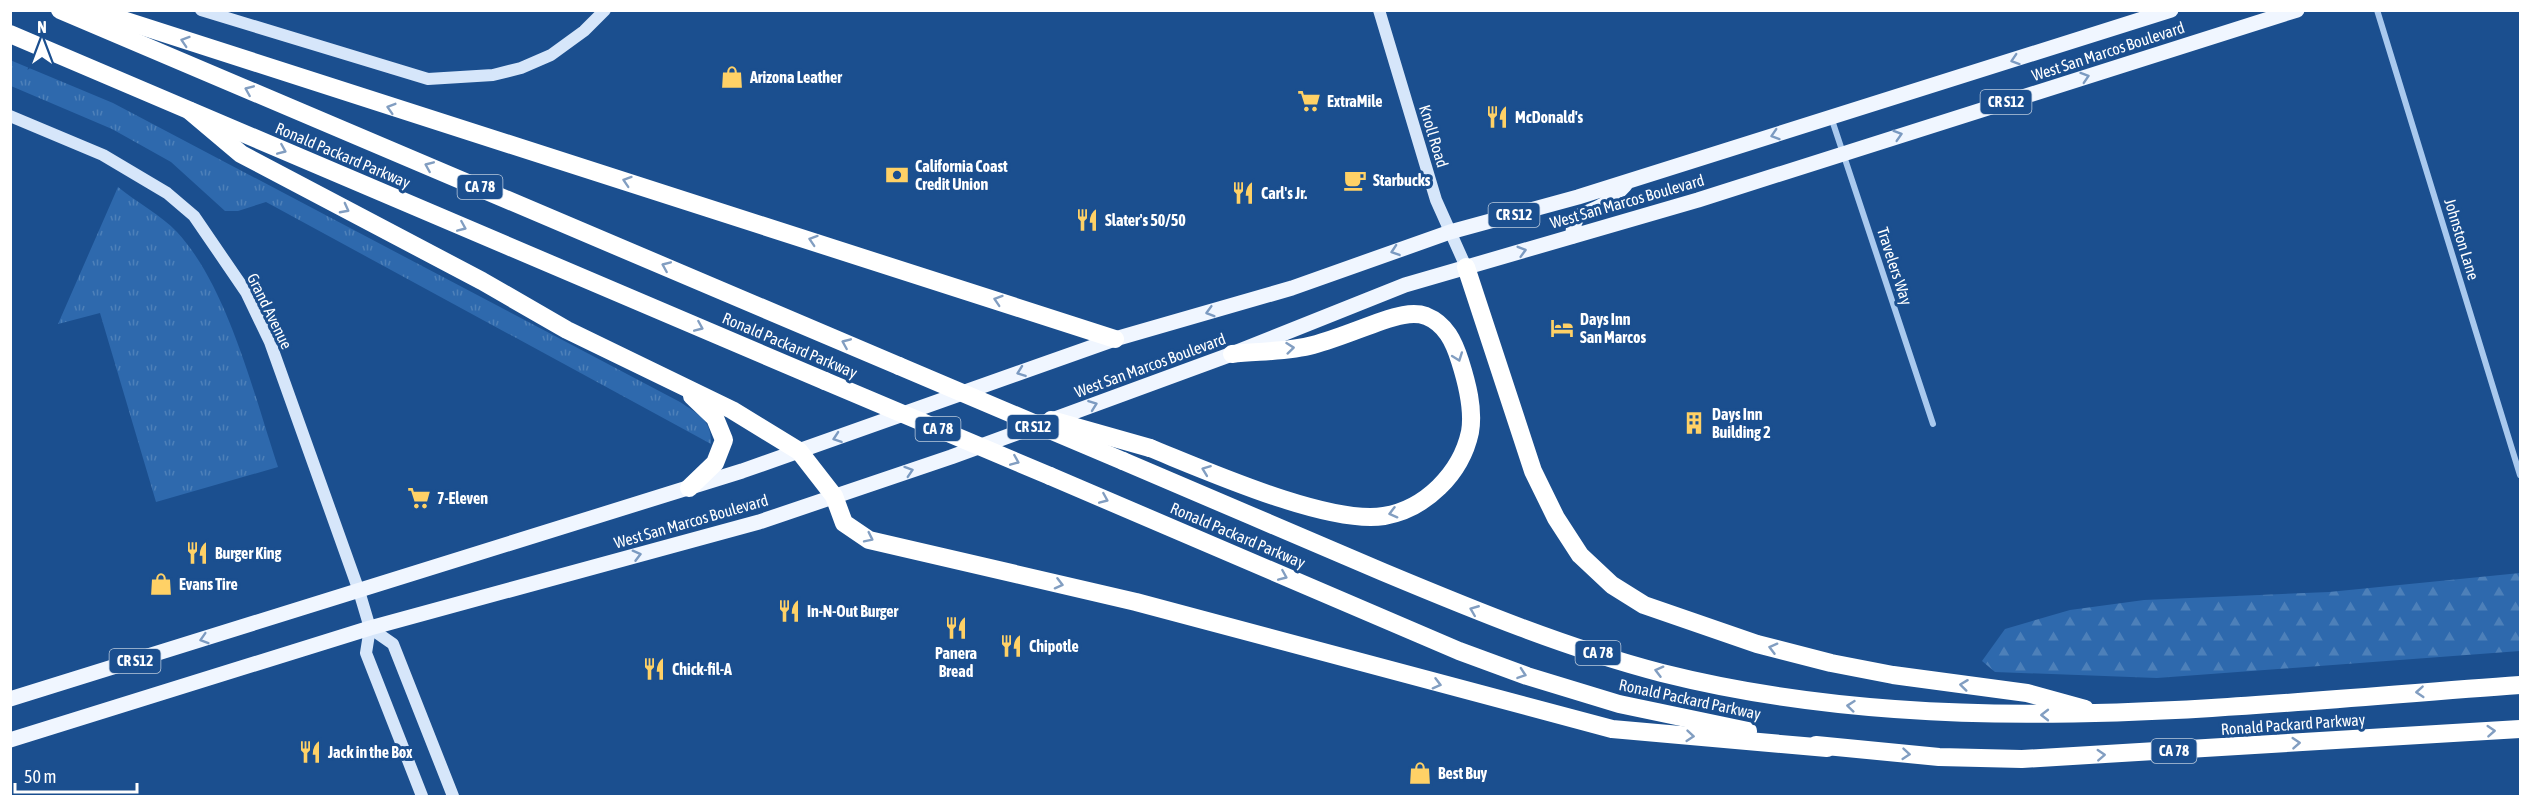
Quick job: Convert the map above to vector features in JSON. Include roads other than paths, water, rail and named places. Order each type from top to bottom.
[{"type":"highway","name":"Ronald Packard Parkway","points":[[60,10],[1478,611],[1557,640],[1662,672],[1766,694],[1888,710],[1958,714],[2104,714],[2520,685]]},
{"type":"highway","points":[[92,10],[1115,339]]},
{"type":"highway","name":"Ronald Packard Parkway","points":[[10,34],[1459,651],[1527,676],[1619,704],[1827,748],[1939,757],[2022,759],[2520,729]]},
{"type":"highway","points":[[190,111],[241,154],[482,281],[567,330],[678,382],[800,451],[834,496],[844,523],[869,540],[910,552],[1137,602],[1612,729],[1827,748]]},
{"type":"highway","points":[[1466,267],[1533,471],[1556,518],[1580,555],[1612,585],[1644,605],[1767,647],[1893,675],[2027,693],[2104,714]]},
{"type":"highway","points":[[986,403],[1150,448],[1242,484],[1331,513],[1383,516],[1409,509],[1430,497],[1447,479],[1470,434],[1468,392],[1458,355],[1450,335],[1424,315],[1399,315],[1312,346],[1232,354]]},
{"type":"highway","points":[[678,382],[715,418],[724,440],[715,463],[689,488]]},
{"type":"main road","points":[[201,10],[428,79],[493,75],[521,68],[551,55],[584,31],[605,10]]},
{"type":"main road","name":"Knoll Road","points":[[1379,10],[1437,200],[1466,267]]},
{"type":"main road","name":"West San Marcos Boulevard","points":[[10,699],[689,488],[1115,339],[1292,288],[1450,232],[1629,181],[2171,10]]},
{"type":"main road","name":"West San Marcos Boulevard","points":[[10,740],[370,628],[759,522],[951,457],[1232,354],[1405,285],[1698,200],[2262,15],[2297,10]]},
{"type":"main road","name":"Grand Avenue","points":[[10,116],[103,155],[166,193],[194,216],[246,292],[270,342],[359,591],[370,628],[366,653],[422,796]]},
{"type":"main road","points":[[1573,236],[1575,220],[1582,213],[1602,206],[1629,181]]},
{"type":"main road","points":[[370,628],[393,644],[453,796]]},
{"type":"street","name":"Johnston Lane","points":[[2378,10],[2520,475]]},
{"type":"street","name":"Travelers Way","points":[[1831,117],[1933,424]]},
{"type":"place","name":"Arizona Leather","points":[[732,77]]},
{"type":"place","name":"ExtraMile","points":[[1309,101]]},
{"type":"place","name":"McDonald's","points":[[1497,117]]},
{"type":"place","name":"California Coast Credit Union","points":[[897,175]]},
{"type":"place","name":"Starbucks","points":[[1355,180]]},
{"type":"place","name":"Carl's Jr.","points":[[1243,193]]},
{"type":"place","name":"Slater's 50/50","points":[[1087,220]]},
{"type":"place","name":"Days Inn San Marcos","points":[[1562,328]]},
{"type":"place","name":"Days Inn Building 2","points":[[1694,423]]},
{"type":"place","name":"7-Eleven","points":[[419,498]]},
{"type":"place","name":"Burger King","points":[[197,553]]},
{"type":"place","name":"Evans Tire","points":[[161,584]]},
{"type":"place","name":"In-N-Out Burger","points":[[789,611]]},
{"type":"place","name":"Panera Bread","points":[[956,628]]},
{"type":"place","name":"Chipotle","points":[[1011,646]]},
{"type":"place","name":"Chick-fil-A","points":[[654,669]]},
{"type":"place","name":"Jack in the Box","points":[[310,752]]},
{"type":"place","name":"Best Buy","points":[[1420,773]]}]
